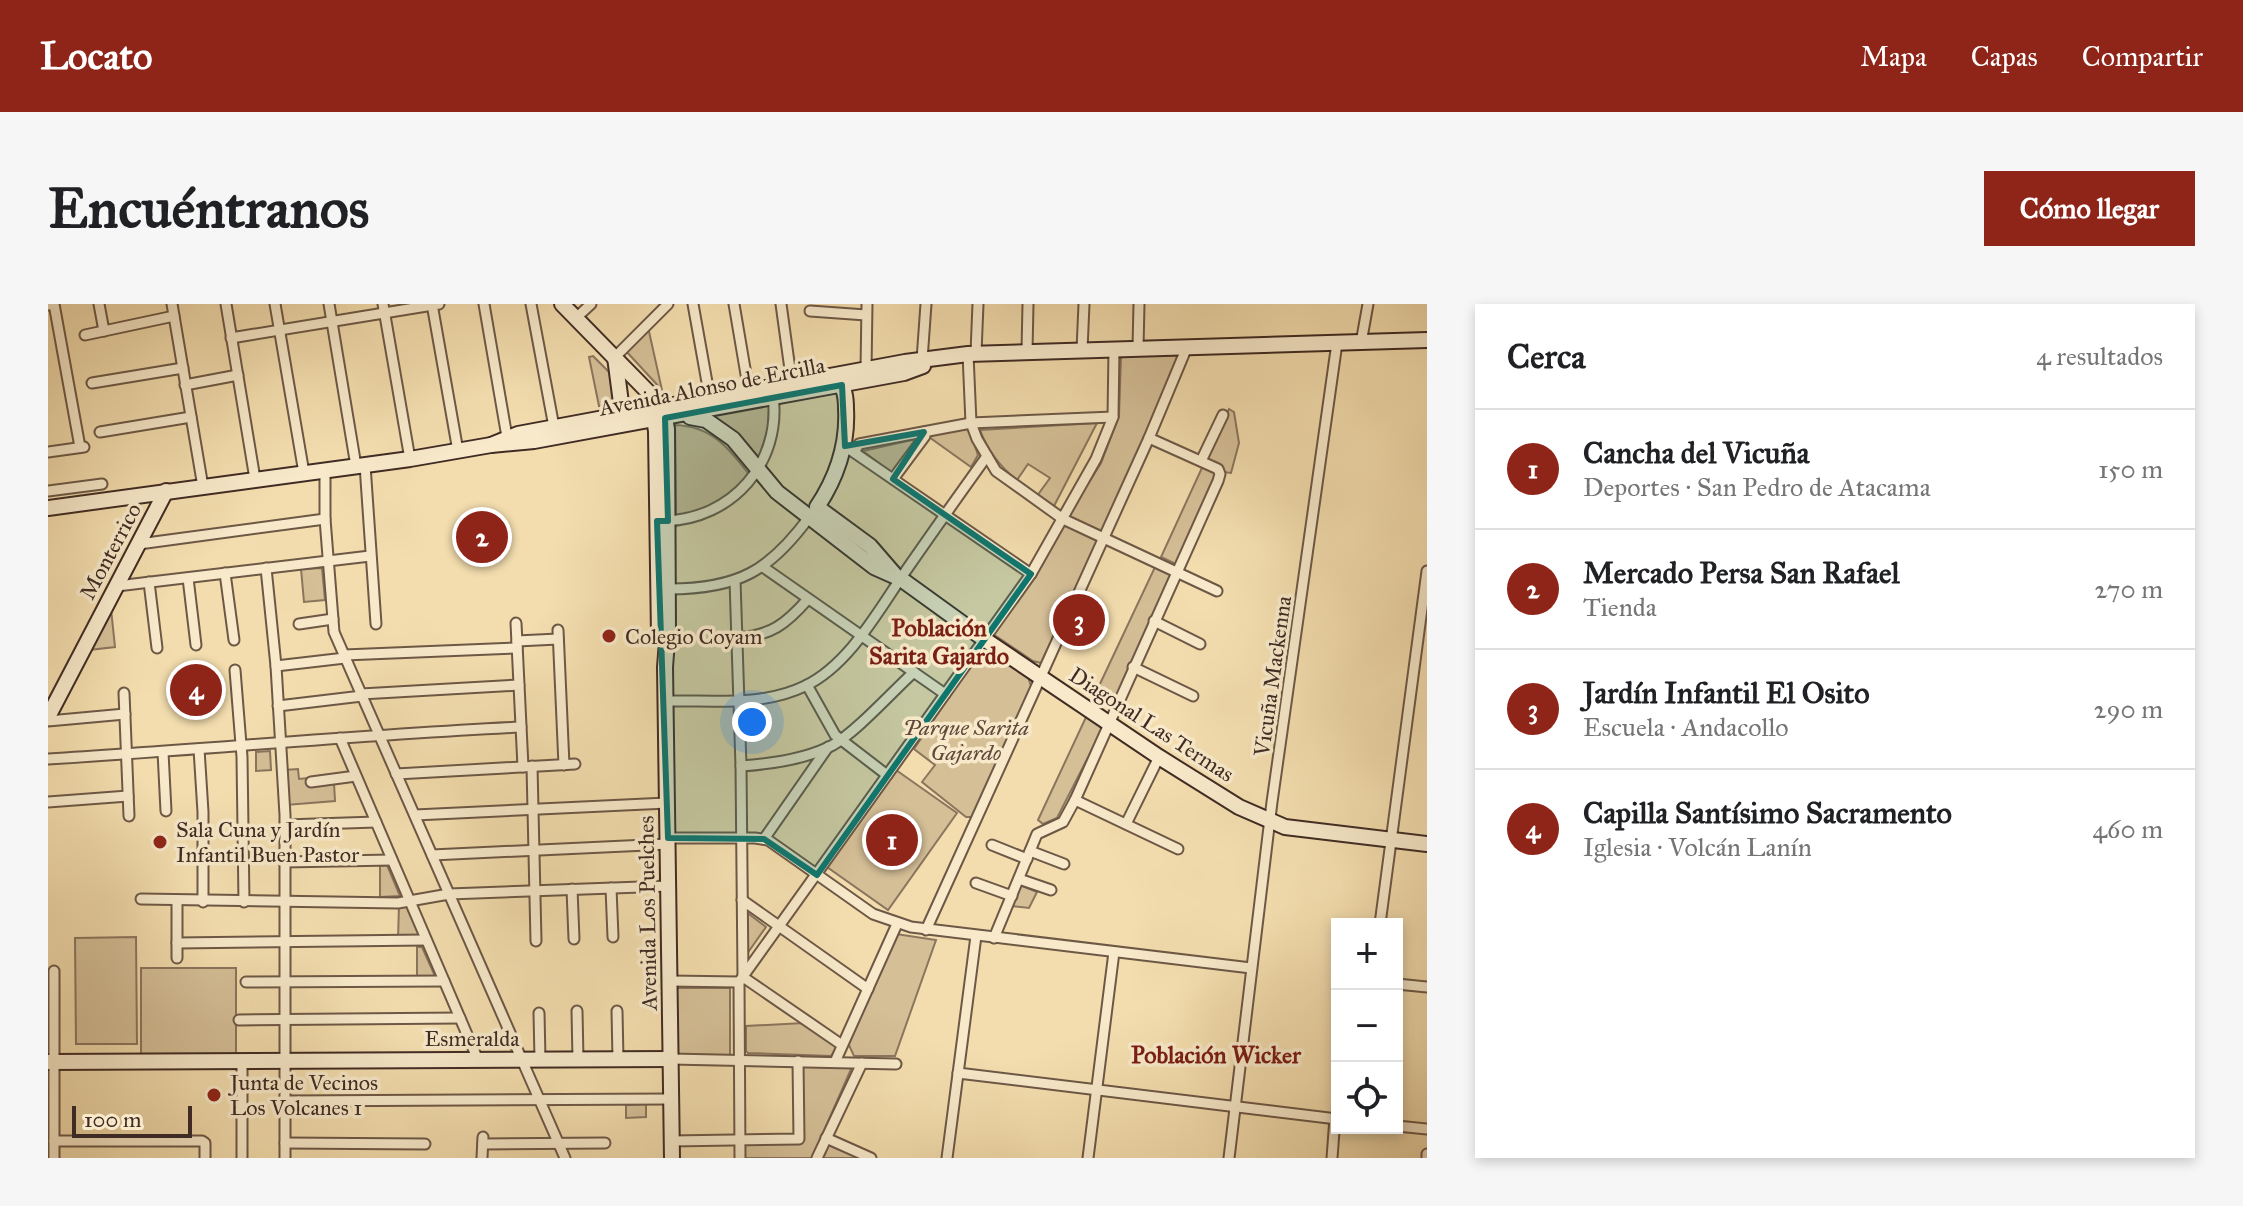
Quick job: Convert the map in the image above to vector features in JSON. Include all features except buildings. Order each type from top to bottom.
[{"type":"main road","points":[[562,304],[644,387],[658,414]]},
{"type":"main road","name":"Avenida Alonso de Ercilla","points":[[491,445],[507,437],[554,427],[614,416],[681,415],[772,392],[835,381],[866,370],[972,354],[1427,340]]},
{"type":"main road","points":[[614,416],[621,403],[615,357]]},
{"type":"main road","name":"Avenida Alonso de Ercilla","points":[[48,508],[534,441],[658,414],[710,399],[749,392],[772,392],[792,384],[904,373],[940,359]]},
{"type":"main road","points":[[813,512],[849,449],[846,413],[835,381]]},
{"type":"main road","name":"Avenida Los Puelches","points":[[658,414],[669,589],[665,667],[672,1158]]},
{"type":"main road","name":"Diagonal Las Termas","points":[[681,415],[706,420],[719,428],[733,439],[777,492],[870,546],[898,578],[984,639],[1239,807],[1296,829],[1427,844]]},
{"type":"main road","name":"Monterrico","points":[[48,719],[166,491]]},
{"type":"main road","name":"Avenida Los Puelches","points":[[663,521],[659,650],[665,667]]},
{"type":"main road","name":"Esmeralda","points":[[51,1062],[671,1059]]},
{"type":"street","points":[[48,305],[54,304],[82,447],[48,452]]},
{"type":"street","points":[[99,304],[104,331]]},
{"type":"street","points":[[172,304],[203,487]]},
{"type":"street","points":[[226,304],[255,479]]},
{"type":"street","points":[[275,304],[304,473]]},
{"type":"street","points":[[329,304],[360,466],[376,624]]},
{"type":"street","points":[[231,338],[332,322],[383,309],[435,304],[458,451]]},
{"type":"street","points":[[484,304],[507,437]]},
{"type":"street","points":[[531,304],[554,427]]},
{"type":"street","points":[[576,318],[591,304]]},
{"type":"street","points":[[615,357],[668,304]]},
{"type":"street","points":[[693,304],[710,399]]},
{"type":"street","points":[[734,304],[749,392]]},
{"type":"street","points":[[781,304],[792,384]]},
{"type":"street","points":[[922,360],[926,304]]},
{"type":"street","points":[[978,304],[972,354],[971,423],[987,456],[1008,482],[1063,519],[1217,591]]},
{"type":"street","points":[[1027,351],[1028,304]]},
{"type":"street","points":[[1082,350],[1084,304]]},
{"type":"street","points":[[1138,348],[1139,304]]},
{"type":"street","points":[[1361,343],[1368,304]]},
{"type":"street","points":[[383,309],[410,459]]},
{"type":"street","points":[[810,311],[866,309],[866,370]]},
{"type":"street","points":[[85,335],[174,316]]},
{"type":"street","name":"Vicuña Mackenna","points":[[1229,1158],[1270,821],[1337,343]]},
{"type":"street","points":[[926,930],[1149,438],[1187,347]]},
{"type":"street","points":[[741,979],[1031,574],[1096,459],[1113,417],[1114,349]]},
{"type":"street","points":[[92,383],[183,368]]},
{"type":"street","points":[[185,385],[238,375]]},
{"type":"street","points":[[663,521],[697,516],[717,509],[743,490],[758,469],[772,434],[772,392]]},
{"type":"street","points":[[1201,461],[1223,415]]},
{"type":"street","points":[[100,432],[191,417]]},
{"type":"street","points":[[1031,574],[849,449],[859,444],[971,423],[1113,417]]},
{"type":"street","points":[[893,479],[925,436],[924,432]]},
{"type":"street","points":[[994,938],[1037,834],[1063,822],[1075,800],[1220,474],[1218,469],[1149,438]]},
{"type":"street","points":[[666,701],[738,701],[775,697],[807,685],[840,660],[987,456]]},
{"type":"street","points":[[325,470],[325,519],[334,632],[565,1158]]},
{"type":"street","points":[[48,491],[102,484]]},
{"type":"street","points":[[669,589],[701,588],[735,580],[763,567],[790,543],[813,512]]},
{"type":"street","points":[[139,544],[325,519]]},
{"type":"street","points":[[117,586],[370,556]]},
{"type":"street","points":[[763,567],[945,694]]},
{"type":"street","points":[[266,568],[276,666],[285,825],[285,1158]]},
{"type":"street","points":[[1381,918],[1427,571]]},
{"type":"street","points":[[225,573],[234,640]]},
{"type":"street","points":[[188,578],[196,645]]},
{"type":"street","points":[[735,580],[741,766],[740,1158]]},
{"type":"street","points":[[149,582],[157,648]]},
{"type":"street","points":[[736,638],[769,633],[789,620],[808,599]]},
{"type":"street","points":[[299,624],[333,619]]},
{"type":"street","points":[[1154,621],[1200,644]]},
{"type":"street","points":[[516,623],[521,727],[533,809],[536,941]]},
{"type":"street","points":[[276,666],[345,656],[517,645],[558,634],[564,765]]},
{"type":"street","points":[[1133,667],[1193,696]]},
{"type":"street","points":[[235,670],[241,747],[244,902]]},
{"type":"street","points":[[741,766],[762,765],[828,747],[841,740],[914,672]]},
{"type":"street","points":[[278,706],[361,695],[519,685]]},
{"type":"street","points":[[807,685],[841,740],[887,775]]},
{"type":"street","points":[[124,693],[129,816]]},
{"type":"street","points":[[48,719],[125,714]]},
{"type":"street","points":[[48,759],[241,747],[379,734],[521,727]]},
{"type":"street","points":[[340,738],[478,1060]]},
{"type":"street","points":[[764,839],[828,747]]},
{"type":"street","points":[[199,749],[203,902]]},
{"type":"street","points":[[163,752],[166,811]]},
{"type":"street","points":[[1126,824],[1159,757]]},
{"type":"street","points":[[396,774],[575,764]]},
{"type":"street","points":[[311,782],[356,776]]},
{"type":"street","points":[[48,802],[128,796]]},
{"type":"street","points":[[1075,800],[1178,849]]},
{"type":"street","points":[[415,815],[667,803]]},
{"type":"street","points":[[285,825],[376,822]]},
{"type":"street","points":[[432,855],[668,841],[764,839],[873,914],[897,924],[1251,968]]},
{"type":"street","points":[[992,845],[1064,864]]},
{"type":"street","points":[[284,862],[392,860]]},
{"type":"street","points":[[1019,879],[1051,890]]},
{"type":"street","points":[[976,883],[1012,896]]},
{"type":"street","points":[[141,899],[398,903],[449,894],[669,886]]},
{"type":"street","points":[[611,888],[613,937]]},
{"type":"street","points":[[572,889],[574,939]]},
{"type":"street","points":[[742,900],[868,989]]},
{"type":"street","points":[[177,901],[177,958]]},
{"type":"street","points":[[835,1062],[897,924]]},
{"type":"street","points":[[947,1158],[976,936]]},
{"type":"street","points":[[177,943],[426,940]]},
{"type":"street","points":[[1088,1158],[1114,952]]},
{"type":"street","points":[[54,971],[51,1062],[54,1158]]},
{"type":"street","points":[[670,981],[741,979],[842,1045]]},
{"type":"street","points":[[246,982],[444,981]]},
{"type":"street","points":[[1403,985],[1427,987]]},
{"type":"street","points":[[577,1011],[578,1059]]},
{"type":"street","points":[[617,1011],[618,1059]]},
{"type":"street","points":[[539,1013],[540,1059]]},
{"type":"street","points":[[239,1020],[460,1018]]},
{"type":"street","name":"Esmeralda","points":[[671,1059],[896,1064]]},
{"type":"street","points":[[242,1061],[242,1158]]},
{"type":"street","points":[[672,1141],[799,1139],[798,1061]]},
{"type":"street","points":[[817,1158],[862,1063]]},
{"type":"street","points":[[958,1073],[1331,1117]]},
{"type":"street","points":[[285,1101],[671,1099]]},
{"type":"street","points":[[1403,1127],[1427,1129]]},
{"type":"street","points":[[1332,1158],[1334,1134]]},
{"type":"street","points":[[826,1138],[871,1158]]},
{"type":"street","points":[[482,1158],[483,1140],[605,1143]]},
{"type":"street","points":[[54,1141],[205,1142],[205,1158]]},
{"type":"street","points":[[285,1143],[425,1144]]},
{"type":"highlighted area","points":[[842,385],[845,446],[924,432],[893,479],[1031,574],[817,875],[764,839],[668,838],[657,521],[668,521],[665,418]]},
{"type":"green space","points":[[648,327],[662,390],[625,350]]},
{"type":"green space","name":"Parque Sarita Gajardo","points":[[1179,355],[1140,448],[1041,663],[1033,661],[993,634],[1101,463],[1119,416],[1121,356]]},
{"type":"green space","points":[[593,356],[610,373],[616,403],[599,406],[589,357]]},
{"type":"green space","points":[[764,404],[769,406],[768,428],[759,458],[709,418],[711,414]]},
{"type":"green space","points":[[1229,409],[1234,412],[1239,443],[1231,473],[1224,472],[1180,566],[1161,557]]},
{"type":"green space","points":[[1097,423],[1054,506],[1037,496],[1050,478],[1028,464],[1017,480],[995,458],[980,430]]},
{"type":"green space","points":[[675,425],[709,434],[726,447],[748,473],[735,490],[718,503],[676,515]]},
{"type":"green space","points":[[969,429],[978,455],[971,467],[929,437],[931,434]]},
{"type":"green space","points":[[921,438],[892,473],[863,451]]},
{"type":"green space","points":[[1155,567],[1172,575],[1116,698],[1099,686]]},
{"type":"green space","points":[[322,568],[325,600],[304,602],[301,569]]},
{"type":"green space","points":[[111,609],[115,647],[89,650]]},
{"type":"green space","name":"Parque Sarita Gajardo","points":[[986,649],[1028,677],[1031,686],[973,817],[966,817],[922,782],[935,765],[914,749],[981,650]]},
{"type":"green space","points":[[1087,715],[1104,726],[1057,818],[1043,824],[1038,820]]},
{"type":"green space","points":[[270,751],[271,770],[256,771],[256,752]]},
{"type":"green space","points":[[298,769],[299,779],[308,778],[309,785],[334,783],[335,801],[286,805],[284,770]]},
{"type":"green space","points":[[896,770],[957,813],[888,910],[827,867]]},
{"type":"green space","points":[[387,865],[400,896],[380,897],[380,866]]},
{"type":"green space","points":[[1020,885],[1037,892],[1029,908],[1011,906]]},
{"type":"green space","points":[[405,903],[422,941],[398,941],[399,904]]},
{"type":"green space","points":[[741,908],[766,927],[742,961]]},
{"type":"green space","points":[[896,934],[936,940],[895,1056],[854,1056],[848,1043]]},
{"type":"green space","points":[[136,937],[137,1044],[76,1044],[75,938]]},
{"type":"green space","points":[[417,947],[422,947],[435,976],[417,977]]},
{"type":"green space","points":[[141,968],[236,968],[236,1055],[141,1056]]},
{"type":"green space","points":[[674,988],[730,988],[730,1056],[675,1056]]},
{"type":"green space","points":[[804,1023],[838,1046],[831,1056],[746,1051],[746,1026]]},
{"type":"green space","points":[[803,1065],[852,1067],[812,1158],[743,1158],[743,1143],[802,1141]]},
{"type":"green space","points":[[646,1104],[646,1117],[626,1118],[626,1105]]},
{"type":"green space","points":[[829,1144],[863,1158],[823,1158]]},
{"type":"place","name":"Mercado Persa San Rafael","points":[[482,537]]},
{"type":"place","name":"Jardín Infantil El Osito","points":[[1079,620]]},
{"type":"place","name":"Colegio Coyam","points":[[609,636]]},
{"type":"place","name":"Capilla Santísimo Sacramento","points":[[196,690]]},
{"type":"place","name":"Cancha del Vicuña","points":[[892,840]]},
{"type":"place","name":"Sala Cuna y Jardín Infantil Buen Pastor","points":[[160,842]]},
{"type":"place","name":"Junta de Vecinos Los Volcanes 1","points":[[214,1095]]},
{"type":"district","name":"Población Sarita Gajardo","points":[[939,642]]},
{"type":"district","name":"Población Wicker","points":[[1216,1055]]}]
